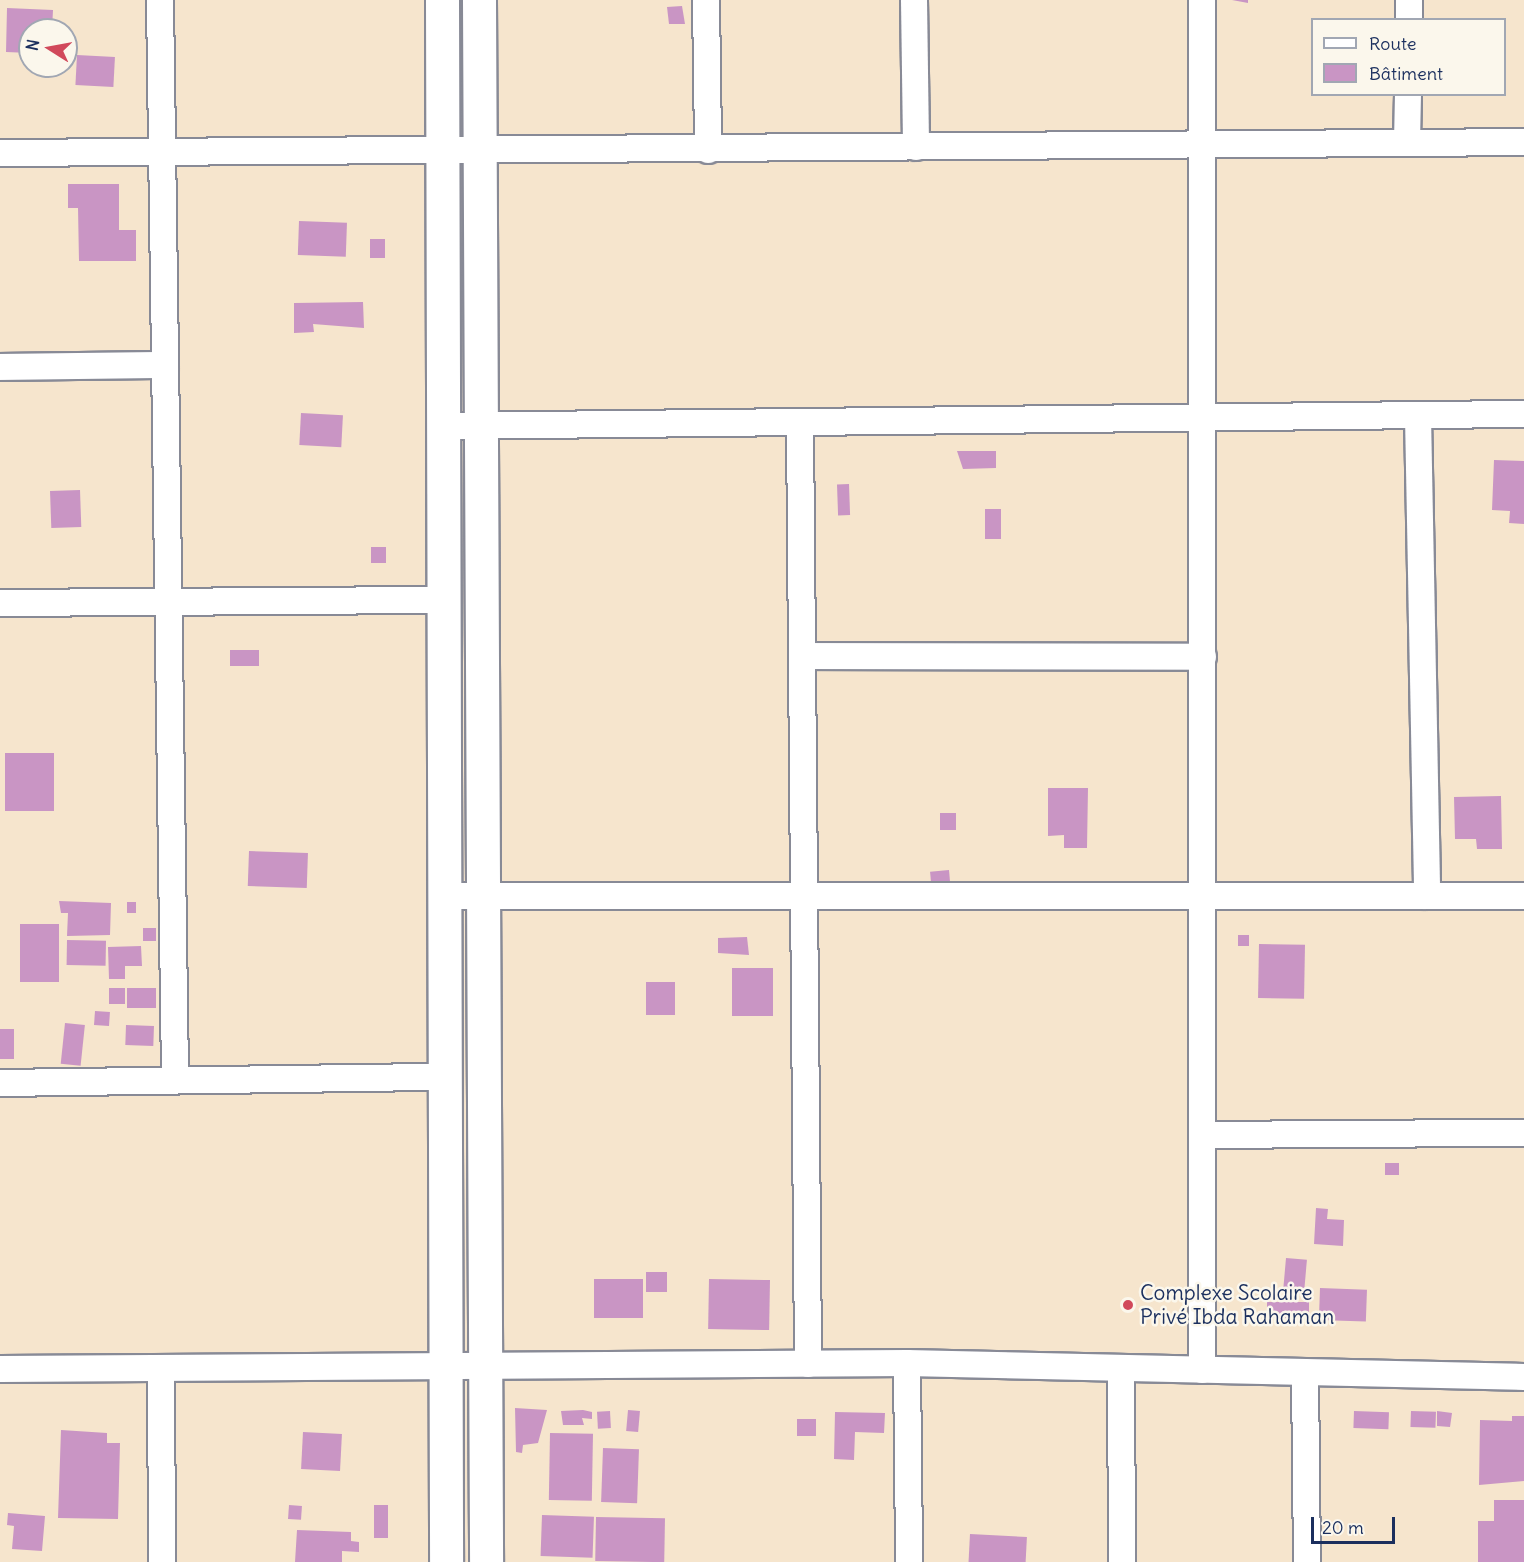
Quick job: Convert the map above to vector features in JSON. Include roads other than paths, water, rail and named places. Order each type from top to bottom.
[{"type":"street","points":[[160,0],[175,1080]]},
{"type":"street","points":[[442,0],[446,1562]]},
{"type":"street","points":[[479,0],[486,1562]]},
{"type":"street","points":[[706,0],[708,150]]},
{"type":"street","points":[[914,0],[916,147]]},
{"type":"street","points":[[1202,0],[1202,1370]]},
{"type":"street","points":[[1409,0],[1409,18]]},
{"type":"street","points":[[1407,142],[1408,96]]},
{"type":"street","points":[[0,153],[443,153],[1524,142]]},
{"type":"street","points":[[0,367],[165,365]]},
{"type":"street","points":[[443,426],[1524,414]]},
{"type":"street","points":[[1418,416],[1427,896]]},
{"type":"street","points":[[800,422],[808,1364]]},
{"type":"street","points":[[0,603],[169,600],[444,600]]},
{"type":"street","points":[[802,656],[1203,657]]},
{"type":"street","points":[[445,896],[1524,896]]},
{"type":"street","points":[[0,1083],[445,1077]]},
{"type":"street","points":[[1203,1135],[1524,1133]]},
{"type":"street","points":[[907,1363],[909,1562]]},
{"type":"street","points":[[0,1370],[907,1363],[1524,1377]]},
{"type":"street","points":[[161,1368],[162,1562]]},
{"type":"street","points":[[1121,1368],[1122,1562]]},
{"type":"street","points":[[1305,1372],[1307,1562]]},
{"type":"place","name":"Complexe Scolaire Privé Ibda Rahaman","points":[[1128,1305]]}]
